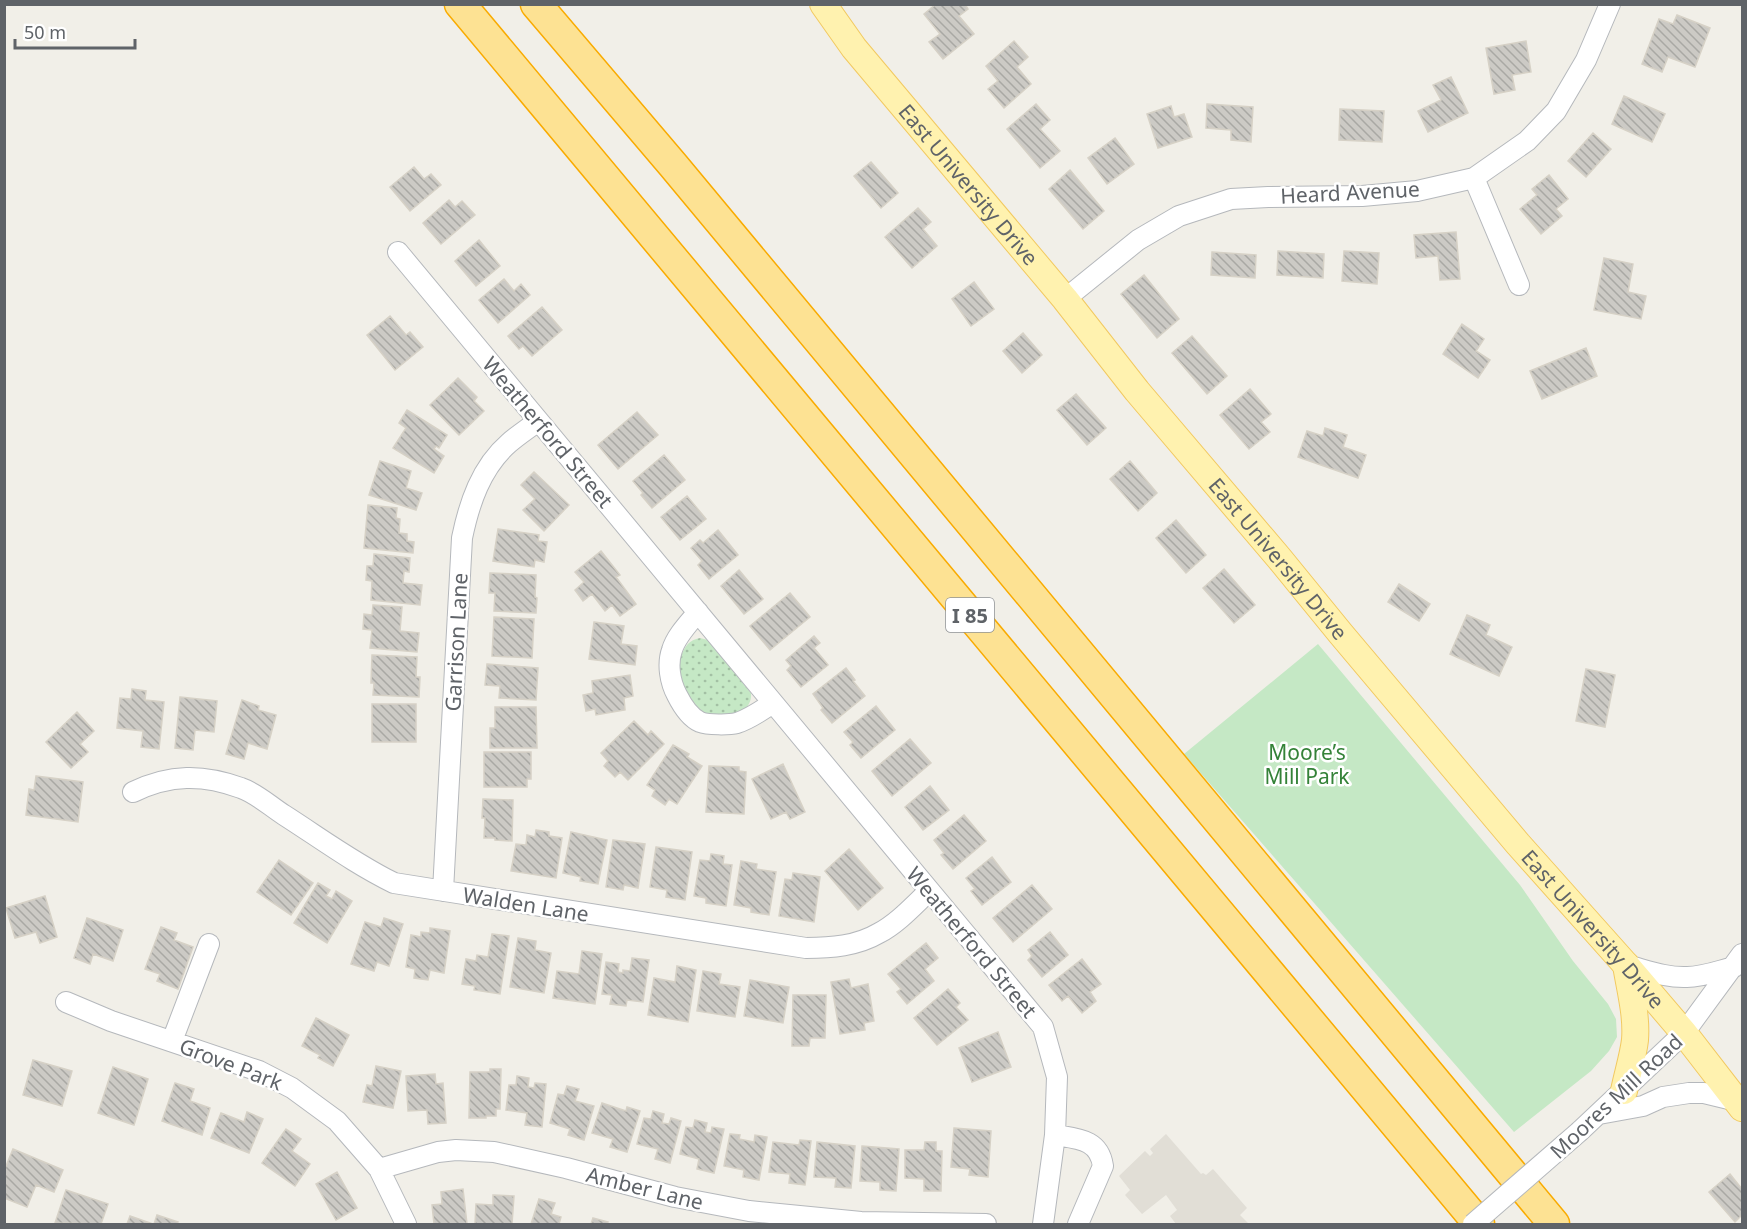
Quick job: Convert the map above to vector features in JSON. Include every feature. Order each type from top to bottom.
[{"type":"highway","name":"I 85","points":[[460,4],[1479,1224]]},
{"type":"highway","name":"I 85","points":[[536,4],[681,174],[1554,1224]]},
{"type":"main road","name":"East University Drive","points":[[823,4],[854,48],[1065,299],[1137,391],[1552,883],[1684,1033],[1740,1104]]},
{"type":"main road","points":[[1624,1091],[1633,1052],[1635,1028],[1626,965]]},
{"type":"street","name":"Heard Avenue","points":[[1065,299],[1138,240],[1179,216],[1231,199],[1362,196],[1417,191],[1474,178],[1527,141],[1556,111],[1586,60],[1610,4]]},
{"type":"street","points":[[1474,178],[1520,285]]},
{"type":"street","name":"Weatherford Street","points":[[398,252],[1043,1027],[1057,1077],[1055,1135],[1043,1224]]},
{"type":"street","name":"Garrison Lane","points":[[443,891],[462,538],[465,522],[475,490],[490,465],[507,444],[538,421]]},
{"type":"street","points":[[698,612],[672,650],[669,671],[675,692],[684,709],[700,722],[738,723],[773,703]]},
{"type":"street","name":"Walden Lane","points":[[134,792],[151,783],[176,777],[212,780],[243,788],[368,870],[394,883],[806,948],[831,948],[857,942],[879,933],[929,891]]},
{"type":"street","points":[[172,1041],[209,944]]},
{"type":"street","points":[[1626,965],[1661,975],[1685,977],[1702,975],[1738,960]]},
{"type":"street","name":"Moores Mill Road","points":[[1473,1224],[1599,1114],[1684,1033],[1738,960]]},
{"type":"street","name":"Grove Park","points":[[66,1002],[111,1021],[259,1071],[292,1088],[337,1121],[379,1169],[406,1224]]},
{"type":"street","points":[[1599,1114],[1643,1106],[1663,1097],[1689,1093],[1704,1094],[1740,1104]]},
{"type":"street","points":[[1055,1135],[1085,1141],[1094,1146],[1102,1156],[1103,1166],[1078,1224]]},
{"type":"street","name":"Amber Lane","points":[[379,1169],[438,1152],[456,1150],[494,1152],[566,1168],[675,1197],[748,1211],[861,1222],[986,1224]]},
{"type":"shaded area","points":[[1166,1134],[1201,1174],[1206,1175],[1213,1169],[1247,1208],[1240,1215],[1249,1224],[1176,1224],[1170,1216],[1177,1210],[1166,1195],[1142,1214],[1125,1195],[1130,1190],[1119,1176],[1145,1151],[1150,1156],[1153,1153],[1150,1149]]},
{"type":"green space","points":[[700,638],[708,640],[751,693],[748,706],[743,711],[723,717],[709,715],[695,706],[683,693],[681,656],[688,644]]},
{"type":"green space","name":"Moore’s Mill Park","points":[[1318,644],[1520,885],[1573,961],[1608,1004],[1616,1019],[1617,1037],[1609,1051],[1591,1071],[1514,1132],[1184,754]]},
{"type":"building","points":[[936,4],[965,4],[968,9],[959,16],[974,34],[943,59],[929,42],[940,34],[924,14]]},
{"type":"building","points":[[1677,15],[1710,28],[1695,67],[1668,57],[1662,72],[1642,64],[1659,19],[1673,24]]},
{"type":"building","points":[[1014,41],[1028,57],[1017,67],[1031,84],[1004,108],[988,89],[998,81],[986,66]]},
{"type":"building","points":[[1526,41],[1531,72],[1512,75],[1515,90],[1494,94],[1486,48]]},
{"type":"building","points":[[1451,77],[1468,113],[1428,132],[1418,111],[1441,100],[1433,85]]},
{"type":"building","points":[[1624,96],[1665,114],[1652,142],[1612,124]]},
{"type":"building","points":[[1036,104],[1050,120],[1040,129],[1060,151],[1040,168],[1007,129]]},
{"type":"building","points":[[1207,104],[1253,107],[1251,142],[1231,140],[1231,130],[1206,128]]},
{"type":"building","points":[[1171,106],[1174,117],[1184,114],[1192,137],[1158,148],[1147,114]]},
{"type":"building","points":[[1340,109],[1384,111],[1382,142],[1339,140]]},
{"type":"building","points":[[1593,133],[1611,149],[1586,177],[1568,161]]},
{"type":"building","points":[[1115,138],[1134,164],[1107,184],[1088,158]]},
{"type":"building","points":[[871,162],[898,193],[881,208],[854,176]]},
{"type":"building","points":[[414,167],[424,179],[431,174],[441,185],[410,211],[390,187]]},
{"type":"building","points":[[1070,170],[1104,211],[1083,229],[1049,189]]},
{"type":"building","points":[[1549,175],[1568,199],[1556,209],[1562,216],[1541,234],[1520,209],[1537,195],[1532,189]]},
{"type":"building","points":[[449,200],[455,207],[462,201],[475,215],[441,244],[423,223]]},
{"type":"building","points":[[918,208],[931,222],[923,229],[937,246],[912,268],[885,237]]},
{"type":"building","points":[[1456,232],[1460,279],[1440,280],[1438,256],[1416,258],[1414,235]]},
{"type":"building","points":[[479,240],[500,266],[476,286],[455,261]]},
{"type":"building","points":[[1278,251],[1324,254],[1323,278],[1277,275]]},
{"type":"building","points":[[1344,251],[1379,253],[1377,284],[1342,281]]},
{"type":"building","points":[[1212,252],[1256,255],[1255,278],[1211,275]]},
{"type":"building","points":[[1604,258],[1633,264],[1628,292],[1646,296],[1641,319],[1594,310]]},
{"type":"building","points":[[1144,275],[1179,319],[1157,338],[1121,294]]},
{"type":"building","points":[[504,279],[514,291],[521,284],[530,295],[498,323],[479,300]]},
{"type":"building","points":[[974,282],[994,309],[971,326],[952,299]]},
{"type":"building","points":[[542,307],[562,330],[532,356],[523,346],[519,349],[508,336]]},
{"type":"building","points":[[390,316],[406,335],[410,332],[423,347],[395,370],[367,335]]},
{"type":"building","points":[[1462,324],[1484,339],[1476,351],[1490,360],[1478,378],[1443,354]]},
{"type":"building","points":[[1023,333],[1042,355],[1022,373],[1003,351]]},
{"type":"building","points":[[1192,336],[1227,376],[1207,394],[1172,353]]},
{"type":"building","points":[[1586,348],[1597,376],[1542,399],[1530,371]]},
{"type":"building","points":[[458,378],[477,397],[474,401],[484,411],[459,435],[430,405]]},
{"type":"building","points":[[1250,389],[1271,414],[1261,422],[1270,432],[1249,449],[1220,415]]},
{"type":"building","points":[[1076,394],[1106,428],[1087,445],[1057,410]]},
{"type":"building","points":[[407,410],[447,435],[439,448],[436,446],[434,449],[444,456],[434,473],[393,448],[406,428],[399,423]]},
{"type":"building","points":[[637,412],[658,435],[618,469],[598,445]]},
{"type":"building","points":[[1325,428],[1347,435],[1343,447],[1366,455],[1358,478],[1298,457],[1307,431],[1323,436]]},
{"type":"building","points":[[664,455],[685,480],[652,508],[633,481]]},
{"type":"building","points":[[380,461],[411,471],[406,488],[422,493],[416,510],[369,495]]},
{"type":"building","points":[[1130,461],[1157,493],[1138,511],[1110,479]]},
{"type":"building","points":[[534,472],[569,505],[544,531],[523,510],[535,499],[521,485]]},
{"type":"building","points":[[687,496],[706,519],[680,540],[661,517]]},
{"type":"building","points":[[368,505],[397,508],[396,518],[400,519],[399,533],[407,534],[407,541],[414,542],[413,553],[364,548]]},
{"type":"building","points":[[1176,520],[1206,555],[1186,573],[1156,538]]},
{"type":"building","points":[[498,529],[539,535],[538,541],[547,542],[544,562],[535,560],[534,567],[493,561]]},
{"type":"building","points":[[718,530],[738,555],[709,579],[698,565],[702,561],[691,548],[700,540],[703,543]]},
{"type":"building","points":[[601,551],[620,575],[616,577],[636,604],[620,616],[612,605],[605,611],[592,594],[583,601],[575,590],[584,582],[575,572]]},
{"type":"building","points":[[374,554],[410,558],[409,572],[404,571],[403,583],[422,585],[420,605],[371,600],[372,581],[366,580],[367,566],[373,566]]},
{"type":"building","points":[[1224,569],[1255,605],[1234,623],[1203,588]]},
{"type":"building","points":[[739,570],[763,599],[744,614],[721,586]]},
{"type":"building","points":[[490,573],[536,575],[536,613],[494,611],[495,593],[489,593]]},
{"type":"building","points":[[1399,584],[1430,604],[1419,621],[1388,602]]},
{"type":"building","points":[[790,593],[810,617],[770,650],[750,626]]},
{"type":"building","points":[[373,605],[402,607],[400,631],[419,633],[417,652],[370,648],[372,630],[363,629],[364,614],[372,615]]},
{"type":"building","points":[[1467,615],[1490,625],[1486,635],[1512,647],[1499,676],[1450,654]]},
{"type":"building","points":[[494,617],[534,619],[532,658],[492,656]]},
{"type":"building","points":[[594,622],[624,626],[621,644],[637,646],[635,665],[589,659]]},
{"type":"building","points":[[814,636],[820,643],[814,648],[828,665],[801,687],[787,670],[791,666],[786,660]]},
{"type":"building","points":[[372,655],[417,657],[416,677],[420,677],[419,697],[373,695]]},
{"type":"building","points":[[487,664],[538,668],[536,700],[499,698],[500,686],[485,685]]},
{"type":"building","points":[[846,668],[865,696],[832,723],[821,710],[823,708],[813,694]]},
{"type":"building","points":[[1586,669],[1615,675],[1605,727],[1576,721]]},
{"type":"building","points":[[630,675],[633,696],[624,698],[625,710],[596,715],[595,709],[586,711],[583,695],[593,693],[592,681]]},
{"type":"building","points":[[132,689],[146,691],[145,700],[164,702],[159,749],[141,747],[143,731],[117,728],[120,698],[131,699]]},
{"type":"building","points":[[180,697],[217,701],[214,732],[195,730],[193,750],[175,748]]},
{"type":"building","points":[[242,700],[259,706],[258,710],[276,715],[267,749],[248,743],[244,759],[226,754]]},
{"type":"building","points":[[372,704],[416,704],[416,742],[372,742]]},
{"type":"building","points":[[876,706],[895,730],[861,758],[850,745],[853,742],[844,732]]},
{"type":"building","points":[[495,707],[536,707],[537,748],[490,748],[490,728],[495,728]]},
{"type":"building","points":[[77,712],[94,731],[80,744],[88,752],[71,768],[46,742]]},
{"type":"building","points":[[634,721],[648,735],[651,731],[664,744],[628,780],[620,772],[615,777],[604,766],[608,761],[601,753]]},
{"type":"building","points":[[910,739],[931,763],[892,796],[872,771]]},
{"type":"building","points":[[673,745],[689,754],[687,757],[702,766],[677,804],[669,799],[665,805],[652,796],[655,790],[647,785]]},
{"type":"building","points":[[484,752],[531,752],[531,779],[527,779],[527,787],[484,787]]},
{"type":"building","points":[[783,764],[805,812],[790,819],[786,812],[771,819],[752,779]]},
{"type":"building","points":[[709,766],[739,767],[739,771],[746,772],[744,814],[706,812]]},
{"type":"building","points":[[36,776],[83,782],[78,822],[26,815],[29,789],[34,790]]},
{"type":"building","points":[[930,786],[949,810],[923,830],[905,807]]},
{"type":"building","points":[[483,799],[513,800],[512,841],[484,838]]},
{"type":"building","points":[[964,815],[986,841],[953,869],[941,855],[944,853],[934,840]]},
{"type":"building","points":[[536,830],[549,832],[549,836],[562,838],[556,878],[511,871],[516,844],[526,845],[527,835],[535,837]]},
{"type":"building","points":[[571,832],[607,840],[598,884],[580,881],[581,877],[563,873]]},
{"type":"building","points":[[613,840],[645,844],[638,888],[624,885],[623,890],[606,887]]},
{"type":"building","points":[[656,847],[692,852],[685,900],[666,897],[667,890],[650,887]]},
{"type":"building","points":[[849,849],[883,888],[858,910],[825,871]]},
{"type":"building","points":[[711,854],[724,856],[723,864],[732,865],[726,906],[706,903],[706,898],[694,896],[700,860],[710,861]]},
{"type":"building","points":[[992,857],[1011,882],[982,905],[971,891],[975,889],[966,878]]},
{"type":"building","points":[[279,860],[313,883],[291,915],[257,892]]},
{"type":"building","points":[[741,861],[757,864],[756,869],[776,872],[769,915],[751,912],[751,908],[734,905]]},
{"type":"building","points":[[793,873],[820,877],[814,922],[779,916],[785,879],[792,880]]},
{"type":"building","points":[[318,883],[330,890],[326,896],[332,899],[336,891],[352,901],[327,943],[294,923]]},
{"type":"building","points":[[1032,885],[1052,909],[1013,942],[993,918]]},
{"type":"building","points":[[45,896],[57,937],[40,943],[36,932],[15,938],[6,908]]},
{"type":"building","points":[[87,918],[123,930],[113,961],[93,954],[90,964],[74,958]]},
{"type":"building","points":[[384,918],[403,924],[389,966],[377,962],[374,971],[351,964],[365,922],[381,927]]},
{"type":"building","points":[[161,927],[177,933],[174,940],[193,947],[178,989],[157,981],[160,974],[145,969]]},
{"type":"building","points":[[430,928],[450,931],[444,973],[430,970],[428,980],[414,978],[415,969],[406,967],[411,935],[421,937],[421,932],[430,933]]},
{"type":"building","points":[[1050,932],[1068,955],[1042,977],[1028,960],[1032,956],[1028,950]]},
{"type":"building","points":[[492,934],[509,936],[500,994],[474,990],[475,986],[462,984],[466,959],[476,961],[477,955],[488,957]]},
{"type":"building","points":[[518,938],[536,941],[535,950],[551,953],[544,993],[510,987]]},
{"type":"building","points":[[926,943],[938,958],[925,969],[934,981],[907,1004],[897,992],[901,989],[888,974]]},
{"type":"building","points":[[582,951],[602,954],[595,1004],[553,998],[557,971],[579,974]]},
{"type":"building","points":[[632,958],[649,960],[643,1002],[627,1000],[626,1006],[610,1004],[612,995],[602,994],[606,962],[619,964],[618,972],[623,973],[623,970],[630,971]]},
{"type":"building","points":[[1082,959],[1101,984],[1090,992],[1096,1001],[1082,1013],[1068,996],[1062,1001],[1049,985]]},
{"type":"building","points":[[677,966],[696,970],[688,1022],[648,1015],[654,978],[675,982]]},
{"type":"building","points":[[703,971],[721,974],[719,984],[740,987],[735,1017],[697,1011]]},
{"type":"building","points":[[849,979],[851,988],[868,984],[874,1021],[864,1023],[865,1030],[840,1034],[831,982]]},
{"type":"building","points":[[750,980],[789,987],[783,1023],[744,1016]]},
{"type":"building","points":[[948,989],[960,1003],[956,1007],[968,1020],[937,1045],[914,1018]]},
{"type":"building","points":[[793,995],[826,995],[825,1038],[810,1038],[809,1046],[792,1046]]},
{"type":"building","points":[[316,1018],[349,1035],[333,1066],[318,1058],[320,1055],[302,1046]]},
{"type":"building","points":[[998,1032],[1011,1067],[972,1082],[959,1048]]},
{"type":"building","points":[[33,1060],[72,1071],[62,1106],[23,1095]]},
{"type":"building","points":[[376,1066],[401,1071],[393,1108],[363,1102],[367,1085],[372,1086]]},
{"type":"building","points":[[113,1067],[148,1079],[134,1125],[98,1113]]},
{"type":"building","points":[[490,1069],[501,1069],[500,1109],[496,1109],[496,1116],[469,1118],[470,1072],[490,1072]]},
{"type":"building","points":[[435,1074],[436,1084],[443,1083],[446,1123],[428,1124],[427,1110],[408,1111],[406,1076]]},
{"type":"building","points":[[517,1076],[529,1078],[528,1087],[534,1088],[535,1083],[546,1084],[542,1127],[525,1125],[527,1113],[506,1110],[509,1085],[516,1085]]},
{"type":"building","points":[[175,1083],[194,1089],[190,1101],[210,1108],[202,1135],[162,1121]]},
{"type":"building","points":[[567,1086],[579,1089],[575,1101],[594,1106],[584,1140],[568,1135],[570,1129],[550,1123],[558,1094],[564,1095]]},
{"type":"building","points":[[602,1103],[626,1111],[627,1107],[640,1111],[627,1152],[610,1147],[613,1139],[592,1133]]},
{"type":"building","points":[[653,1111],[664,1114],[662,1123],[669,1124],[671,1118],[681,1121],[670,1163],[655,1159],[658,1149],[637,1144],[644,1118],[651,1119]]},
{"type":"building","points":[[247,1112],[263,1119],[249,1153],[211,1138],[221,1113],[244,1122]]},
{"type":"building","points":[[695,1120],[707,1123],[705,1132],[711,1133],[712,1127],[724,1129],[714,1173],[697,1169],[699,1159],[680,1154],[686,1127],[693,1128]]},
{"type":"building","points":[[954,1128],[991,1131],[988,1177],[969,1175],[970,1169],[951,1167]]},
{"type":"building","points":[[286,1129],[301,1139],[292,1151],[310,1164],[295,1186],[262,1163]]},
{"type":"building","points":[[730,1134],[740,1135],[739,1139],[754,1142],[755,1135],[767,1137],[759,1180],[743,1177],[744,1170],[724,1166]]},
{"type":"building","points":[[800,1140],[811,1141],[805,1185],[789,1183],[790,1174],[769,1172],[773,1142],[799,1145]]},
{"type":"building","points":[[817,1142],[855,1146],[851,1188],[835,1187],[836,1178],[814,1177]]},
{"type":"building","points":[[925,1142],[936,1142],[936,1151],[942,1151],[941,1191],[924,1191],[924,1179],[905,1178],[905,1150],[924,1150]]},
{"type":"building","points":[[862,1146],[899,1149],[896,1191],[880,1190],[880,1182],[860,1181]]},
{"type":"building","points":[[13,1149],[63,1170],[54,1192],[36,1185],[27,1207],[4,1198],[4,1171]]},
{"type":"building","points":[[337,1172],[357,1208],[336,1220],[316,1184]]},
{"type":"building","points":[[1730,1174],[1742,1189],[1742,1215],[1735,1222],[1709,1192]]},
{"type":"building","points":[[463,1189],[467,1224],[434,1224],[432,1205],[442,1204],[441,1192]]},
{"type":"building","points":[[66,1190],[108,1204],[101,1224],[55,1223]]},
{"type":"building","points":[[493,1195],[514,1196],[512,1224],[475,1224],[476,1204],[493,1205]]},
{"type":"building","points":[[539,1199],[555,1203],[551,1214],[561,1217],[559,1224],[531,1224]]},
{"type":"building","points":[[157,1215],[178,1222],[177,1224],[154,1224]]},
{"type":"building","points":[[130,1216],[153,1224],[127,1224]]},
{"type":"building","points":[[593,1218],[608,1222],[607,1224],[591,1224]]}]
